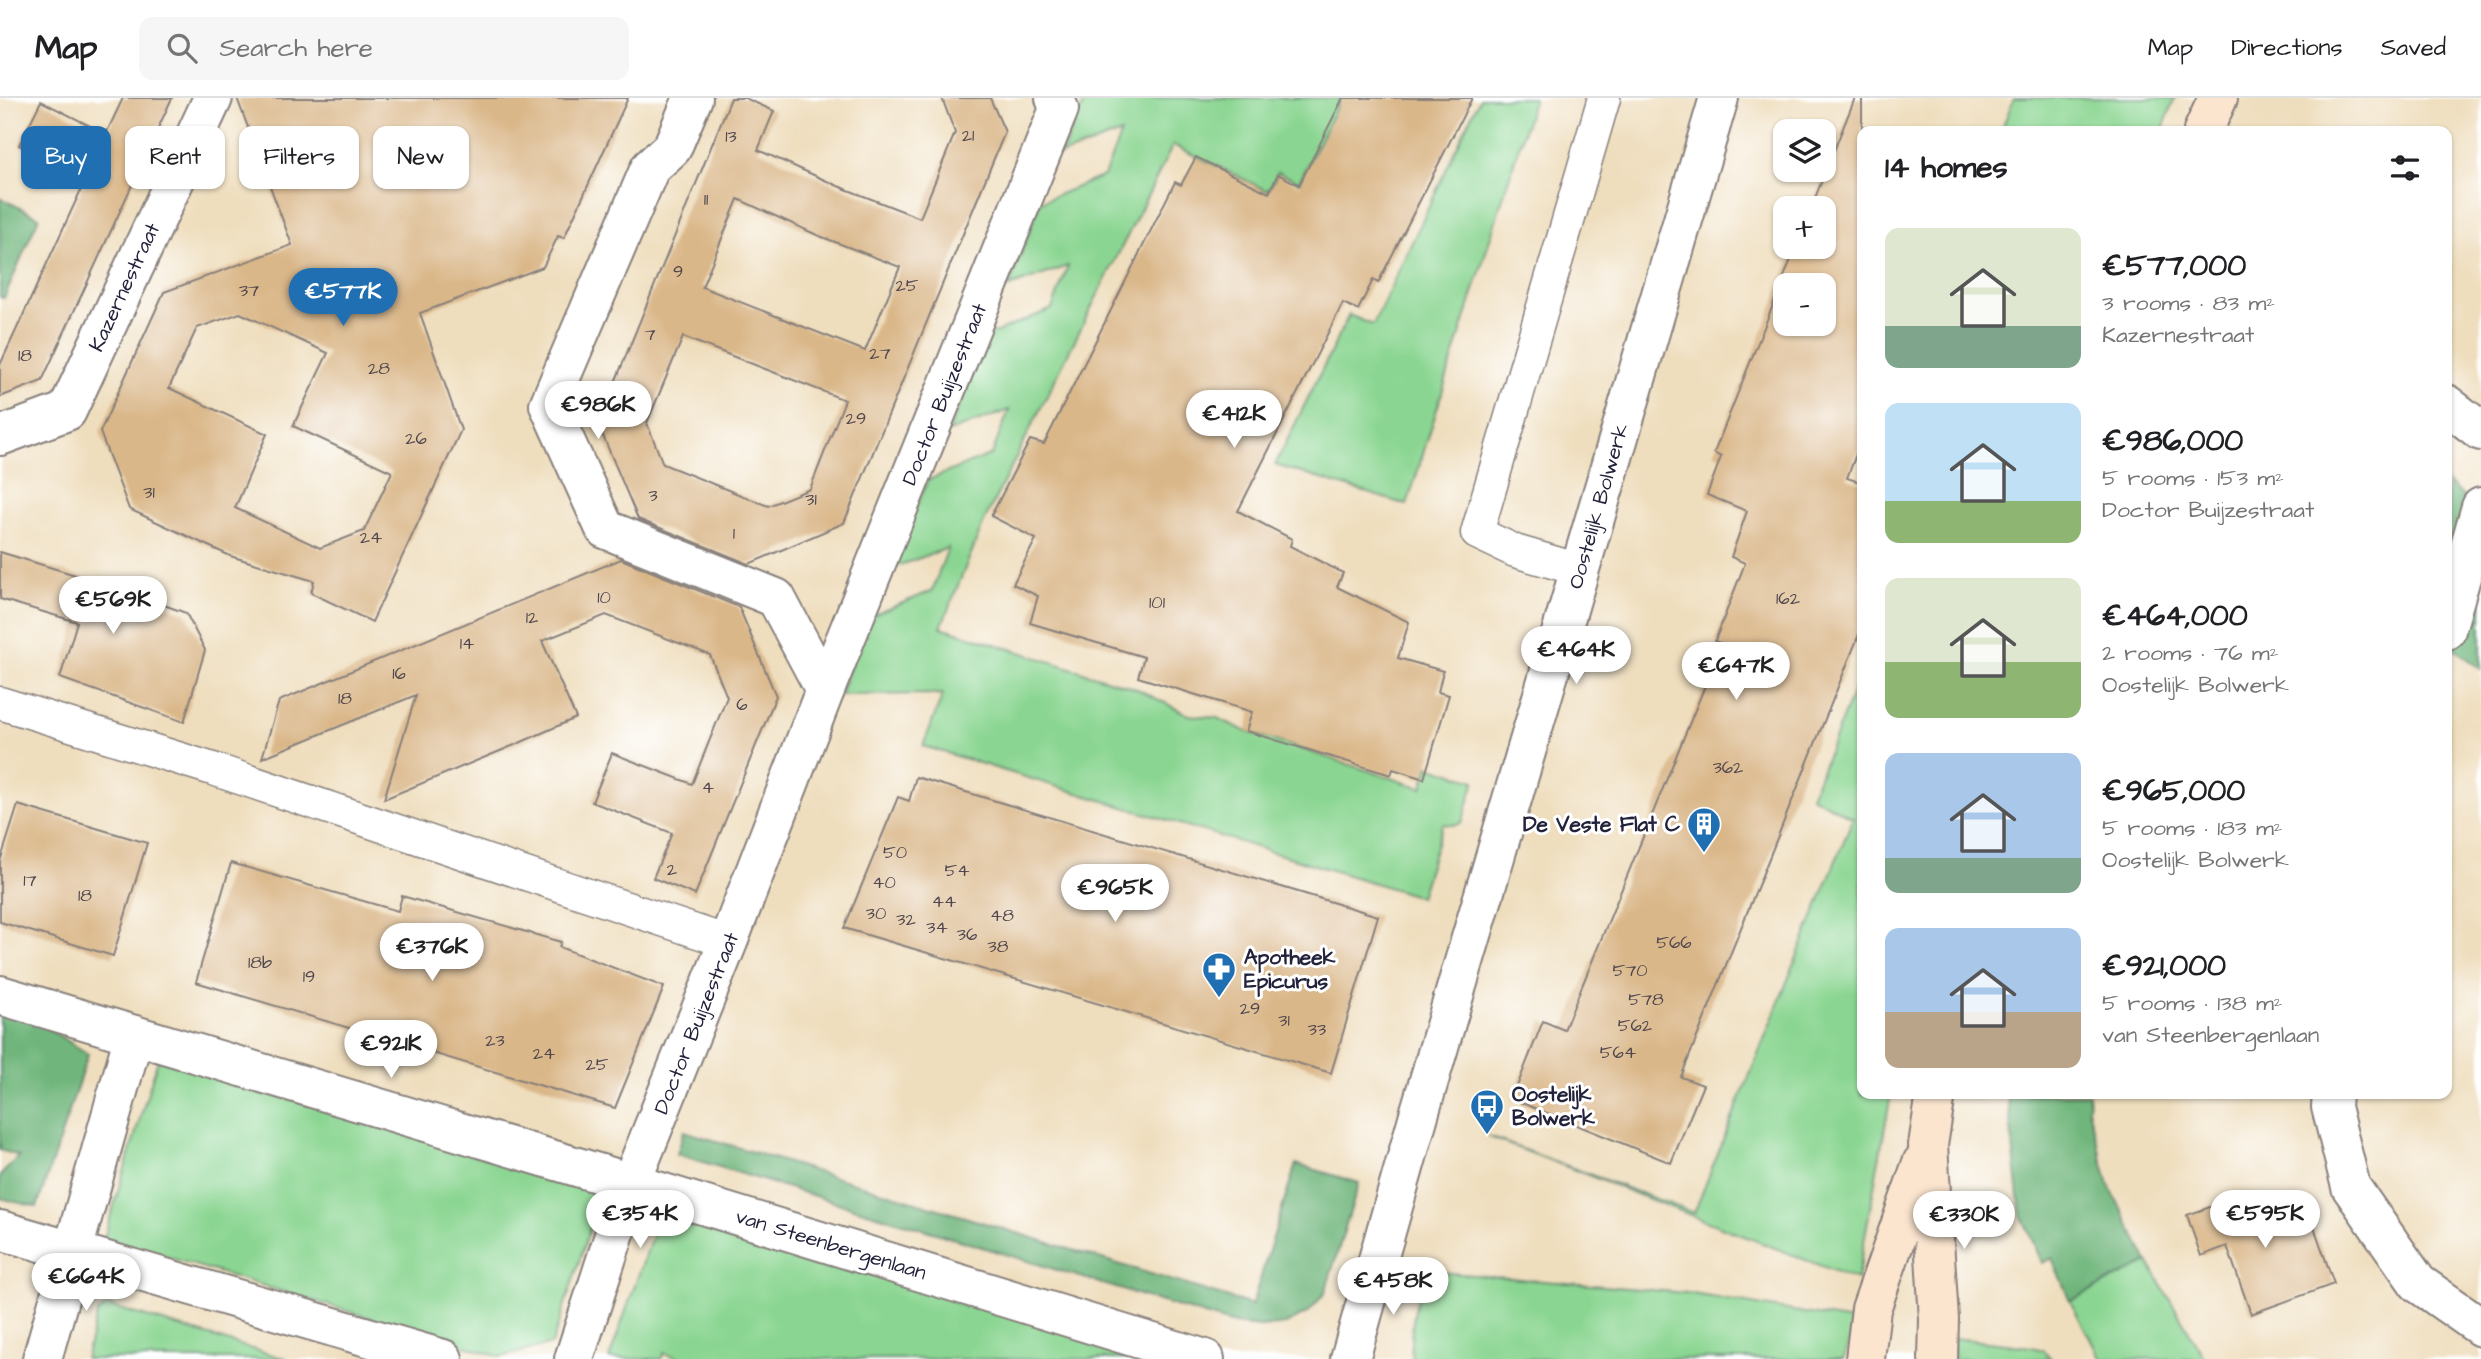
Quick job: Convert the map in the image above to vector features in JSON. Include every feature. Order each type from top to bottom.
[{"type":"main road","points":[[2205,126],[2217,98]]},
{"type":"main road","points":[[1865,1359],[1871,1309],[1928,1145],[1935,1099]]},
{"type":"main road","points":[[1928,1145],[1939,1319],[1938,1359]]},
{"type":"street","name":"Kazernestraat","points":[[0,436],[66,411],[213,98]]},
{"type":"street","points":[[693,98],[672,148],[650,168],[549,405],[605,529],[776,598],[825,690]]},
{"type":"street","name":"Doctor Buijzestraat","points":[[574,1359],[631,1183],[729,942],[825,690],[1059,109],[1055,98]]},
{"type":"street","name":"Oostelijk Bolwerk","points":[[1350,1359],[1420,1111],[1719,98]]},
{"type":"street","points":[[2452,409],[2481,431]]},
{"type":"street","points":[[2452,609],[2481,507]]},
{"type":"street","name":"van Steenbergenlaan","points":[[0,995],[631,1183],[1205,1359]]},
{"type":"street","points":[[42,1359],[134,1035]]},
{"type":"street","points":[[2332,1099],[2331,1107],[2351,1187],[2418,1283],[2481,1327]]},
{"type":"street","points":[[0,1230],[443,1359]]},
{"type":"lane","points":[[1580,570],[1514,551],[1477,533],[1604,98]]},
{"type":"lane","points":[[0,703],[216,769],[729,942]]},
{"type":"green space","points":[[1086,98],[1341,98],[1299,182],[1278,172],[1268,191],[1173,145],[986,517],[941,627],[1137,689],[1189,715],[1218,718],[1245,731],[1422,788],[1429,766],[1475,781],[1462,823],[1443,824],[1420,897],[923,746],[943,694],[840,695],[868,617],[932,591],[948,548],[889,569],[928,480],[992,454],[1009,410],[949,432],[987,336],[1052,309],[1068,266],[1009,287],[1040,202],[1104,176],[1121,133],[1061,155]]},
{"type":"green space","points":[[1480,98],[1534,98],[1407,505],[1275,465],[1349,315],[1373,325]]},
{"type":"green space","points":[[2014,98],[2175,98],[2164,126],[2003,126]]},
{"type":"green space","points":[[0,198],[39,217],[4,298],[0,297]]},
{"type":"green space","points":[[2452,486],[2471,503],[2452,574]]},
{"type":"green space","points":[[2481,555],[2481,669],[2454,648]]},
{"type":"green space","points":[[1857,682],[1857,1099],[1890,1099],[1857,1280],[1487,1136],[1694,1213],[1853,818],[1811,796]]},
{"type":"green space","points":[[0,1010],[33,1019],[88,1054],[37,1207],[0,1198],[0,1176],[19,1156],[0,1150]]},
{"type":"green space","points":[[158,1059],[602,1192],[552,1344],[501,1357],[104,1238]]},
{"type":"green space","points":[[2008,1099],[2089,1099],[2088,1109],[2109,1185],[2148,1262],[2070,1301],[2052,1258],[2042,1263],[2021,1214]]},
{"type":"green space","points":[[684,1131],[1252,1305],[1296,1164],[1359,1183],[1325,1293],[1309,1312],[1286,1324],[1261,1327],[1234,1324],[677,1154]]},
{"type":"green space","points":[[662,1208],[1167,1359],[682,1359],[664,1353],[661,1359],[609,1359]]},
{"type":"green space","points":[[2148,1262],[2205,1359],[2101,1359],[2070,1301]]},
{"type":"green space","points":[[1426,1271],[1687,1293],[1853,1321],[1851,1339],[1843,1359],[1412,1359],[1412,1325]]},
{"type":"green space","points":[[107,1305],[286,1359],[85,1359],[97,1314]]},
{"type":"green space","points":[[1953,1338],[2031,1347],[2044,1350],[2051,1359],[1954,1359]]},
{"type":"building","points":[[123,98],[172,98],[159,126],[125,126],[125,189],[130,189],[42,381],[0,397],[0,365],[81,189],[111,189],[110,126]]},
{"type":"building","points":[[237,98],[628,98],[564,238],[558,236],[543,267],[420,313],[461,430],[372,622],[311,593],[314,581],[230,556],[129,509],[100,432],[164,292],[292,245],[271,189],[359,189],[359,126],[247,126]],"holes":[[[240,313],[328,353],[293,426],[392,472],[364,531],[320,548],[235,508],[267,434],[169,388],[197,328]]]},
{"type":"building","points":[[731,98],[745,98],[774,111],[758,150],[838,186],[920,218],[955,133],[942,98],[990,98],[1005,132],[844,523],[749,564],[638,519],[598,424]],"holes":[[[738,199],[817,235],[900,267],[865,351],[702,287]],[[683,337],[845,400],[810,489],[768,506],[663,464],[647,423]]]},
{"type":"building","points":[[1343,98],[1472,98],[1378,283],[1373,280],[1358,310],[1343,303],[1238,511],[1292,539],[1290,546],[1343,573],[1337,587],[1409,622],[1398,658],[1443,671],[1438,692],[1449,695],[1424,779],[1393,769],[1391,775],[1246,731],[1252,712],[1138,677],[1144,657],[1030,623],[1038,596],[1013,584],[1036,539],[991,516],[1030,440],[1044,444],[1175,182],[1181,185],[1196,157],[1269,193],[1278,174],[1299,185]]},
{"type":"building","name":"De Veste Flat C","points":[[1855,98],[1862,98],[1862,126],[1857,126],[1857,452],[1847,478],[1857,481],[1857,639],[1681,1077],[1703,1085],[1671,1163],[1512,1099],[1543,1021],[1564,1030],[1722,644],[1715,641],[1745,563],[1731,557],[1747,511],[1707,495],[1721,457],[1714,453],[1773,305],[1773,336],[1836,336],[1836,273],[1786,273],[1791,259],[1836,259],[1836,196],[1816,196],[1821,182],[1836,182],[1836,146]]},
{"type":"building","points":[[41,101],[90,126],[28,126]]},
{"type":"building","points":[[0,552],[115,587],[186,613],[205,650],[184,722],[60,678],[77,622],[0,599]]},
{"type":"building","points":[[621,559],[739,607],[776,696],[695,895],[653,878],[672,833],[592,802],[612,753],[692,784],[727,697],[710,655],[606,615],[542,641],[576,718],[517,744],[384,799],[416,695],[262,758],[279,701]]},
{"type":"building","points":[[916,777],[1378,916],[1331,1073],[844,928],[898,797],[909,801]]},
{"type":"building","points":[[18,805],[147,843],[113,956],[0,922],[0,862]]},
{"type":"building","points":[[231,863],[398,911],[402,896],[561,942],[559,947],[664,987],[615,1108],[196,982]]},
{"type":"building","points":[[2253,1192],[2247,1221],[2305,1201],[2334,1284],[2251,1314],[2227,1246],[2201,1256],[2187,1215]]},
{"type":"place","name":"De Veste Flat C","points":[[1704,854]]},
{"type":"place","name":"Apotheek Epicurus","points":[[1219,999]]},
{"type":"place","name":"Oostelijk Bolwerk","points":[[1487,1136]]}]
